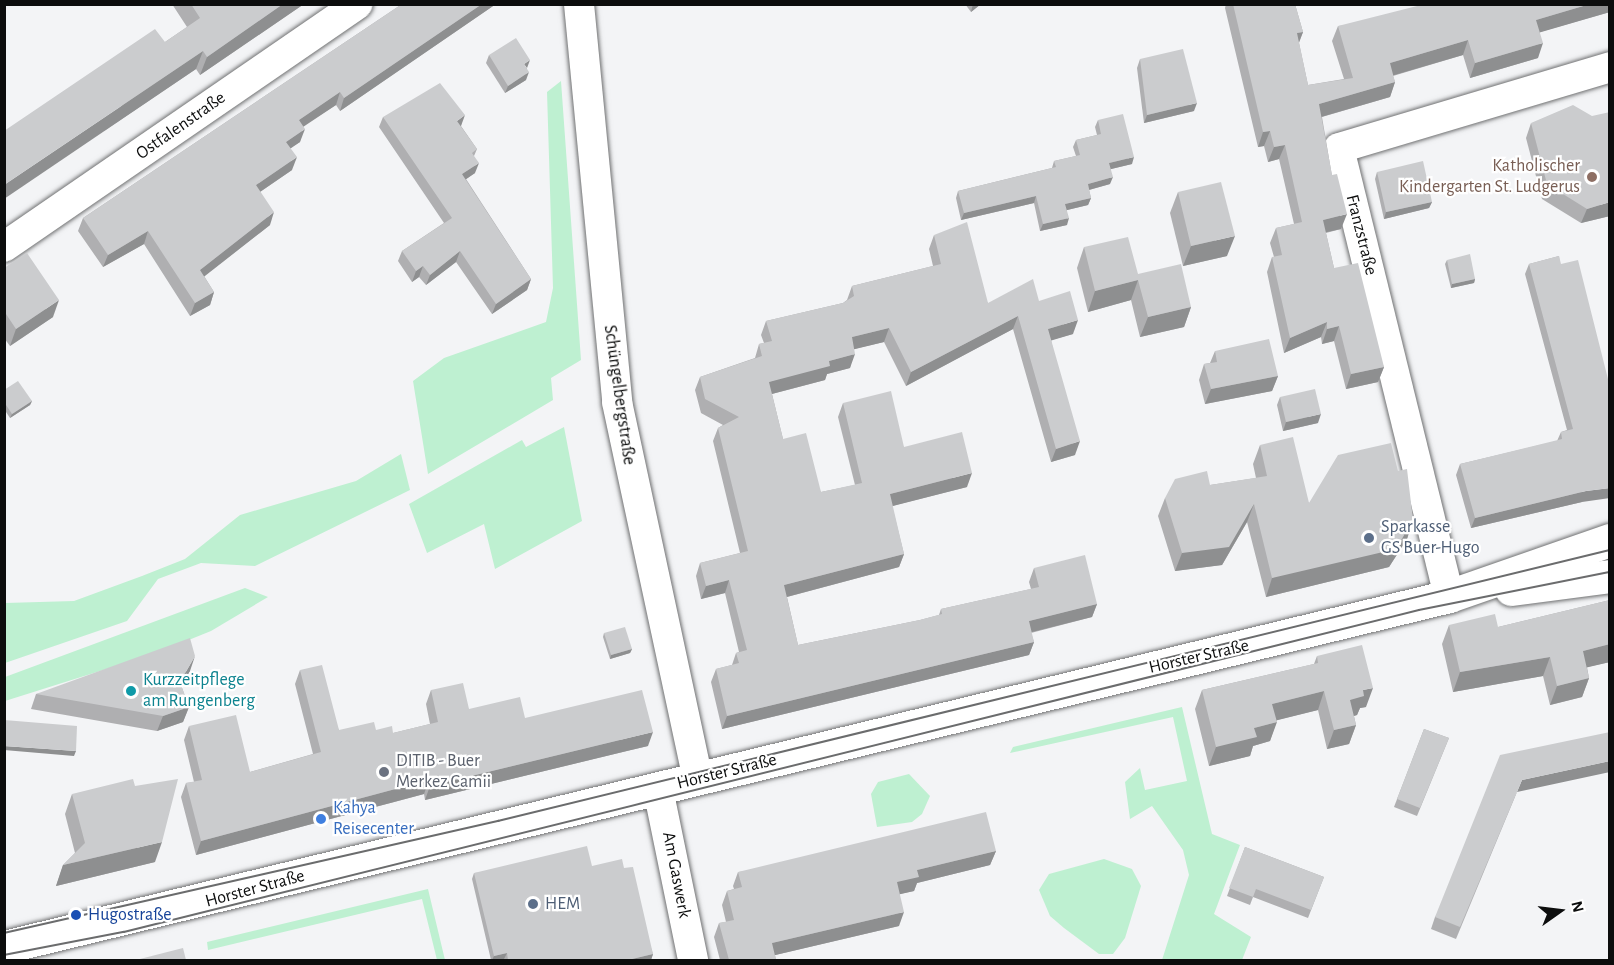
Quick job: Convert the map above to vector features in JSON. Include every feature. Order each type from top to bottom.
[{"type":"main road","name":"Horster Straße","points":[[4,948],[1449,596],[1610,540]]},
{"type":"main road","name":"Horster Straße","points":[[1449,596],[1610,576]]},
{"type":"street","name":"Ostfalenstraße","points":[[4,247],[357,4]]},
{"type":"street","name":"Schüngelbergstraße","points":[[579,4],[617,402],[698,779]]},
{"type":"street","name":"Franzstraße","points":[[1449,596],[1340,148],[1610,67]]},
{"type":"street","name":"Am Gaswerk","points":[[658,789],[693,960]]},
{"type":"green space","points":[[561,81],[581,360],[551,378],[553,400],[428,474],[413,381],[444,358],[546,322],[553,288],[547,92]]},
{"type":"green space","points":[[564,427],[582,521],[495,569],[484,524],[427,553],[409,504],[522,440],[526,447]]},
{"type":"green space","points":[[401,454],[410,490],[255,566],[201,563],[158,579],[127,621],[5,663],[5,603],[74,601],[142,576],[185,559],[240,515],[356,481]]},
{"type":"green space","points":[[245,588],[268,597],[211,631],[154,654],[5,701],[5,677]]},
{"type":"green space","points":[[1182,707],[1212,834],[1240,845],[1214,914],[1251,937],[1242,960],[1162,960],[1189,875],[1183,850],[1152,806],[1130,819],[1125,782],[1140,768],[1145,790],[1187,781],[1173,717],[1010,753],[1013,747]]},
{"type":"green space","points":[[909,774],[930,796],[922,814],[912,822],[877,827],[871,794],[878,782]]},
{"type":"green space","points":[[1104,859],[1132,869],[1141,886],[1125,938],[1113,954],[1099,954],[1050,916],[1039,890],[1049,874]]},
{"type":"green space","points":[[428,889],[445,960],[437,960],[422,899],[208,950],[207,942]]},
{"type":"building","points":[[191,4],[283,4],[207,57],[203,51],[4,185],[4,131],[155,29],[165,42],[200,18]]},
{"type":"building","points":[[402,4],[482,4],[344,98],[340,92],[299,120],[305,129],[286,142],[297,157],[256,185],[274,212],[200,270],[214,292],[195,303],[148,231],[108,255],[83,218]]},
{"type":"building","points":[[1233,4],[1295,4],[1303,32],[1297,33],[1308,85],[1353,78],[1338,26],[1425,4],[1590,4],[1536,20],[1543,43],[1475,63],[1468,40],[1390,63],[1395,82],[1319,104],[1332,175],[1337,174],[1347,214],[1323,220],[1334,268],[1358,263],[1384,367],[1351,374],[1339,326],[1327,329],[1327,322],[1290,338],[1272,257],[1282,255],[1276,228],[1302,222],[1285,145],[1274,147],[1270,131],[1263,132]]},
{"type":"building","points":[[516,38],[530,60],[524,64],[529,72],[508,86],[489,55]]},
{"type":"building","points":[[1183,49],[1197,103],[1147,115],[1140,59]]},
{"type":"building","points":[[440,83],[465,115],[457,121],[477,149],[472,153],[479,163],[462,174],[531,279],[496,304],[460,251],[430,275],[423,266],[416,271],[402,251],[452,218],[383,117]]},
{"type":"building","points":[[1573,105],[1592,116],[1610,112],[1610,202],[1587,209],[1547,184],[1531,123]]},
{"type":"building","points":[[1123,114],[1134,157],[1109,163],[1113,177],[1088,184],[1091,198],[1065,204],[1069,218],[1043,224],[1036,196],[964,213],[958,191],[1056,167],[1054,161],[1080,155],[1076,140],[1101,134],[1098,120]]},
{"type":"building","points":[[1423,161],[1432,202],[1386,212],[1377,172]]},
{"type":"building","points":[[1221,182],[1235,236],[1191,246],[1178,192]]},
{"type":"building","points":[[967,222],[988,303],[1033,279],[1039,301],[1070,291],[1078,320],[1048,329],[1080,441],[1056,449],[1018,316],[911,372],[889,328],[852,337],[855,354],[829,361],[830,366],[769,382],[783,439],[806,433],[821,492],[862,483],[843,403],[891,391],[904,447],[962,432],[972,473],[890,494],[904,554],[784,585],[798,645],[920,620],[942,614],[941,609],[1039,587],[1034,568],[1085,555],[1097,604],[1029,621],[1034,642],[727,716],[716,669],[739,663],[736,653],[747,650],[729,580],[706,586],[700,563],[748,551],[718,428],[739,417],[705,399],[700,377],[762,356],[759,344],[772,341],[766,321],[843,303],[854,296],[852,286],[941,264],[934,235]]},
{"type":"building","points":[[1128,237],[1138,274],[1181,264],[1191,307],[1148,317],[1138,280],[1095,291],[1084,247]]},
{"type":"building","points":[[27,253],[59,300],[16,329],[6,314],[4,315],[4,268]]},
{"type":"building","points":[[1470,254],[1475,279],[1452,284],[1447,260]]},
{"type":"building","points":[[1559,256],[1561,264],[1578,260],[1610,387],[1610,488],[1586,491],[1475,518],[1460,464],[1562,439],[1561,432],[1573,429],[1529,264]]},
{"type":"building","points":[[1269,339],[1278,376],[1211,389],[1204,364],[1217,362],[1215,351]]},
{"type":"building","points":[[18,381],[32,401],[12,414],[4,402],[4,390]]},
{"type":"building","points":[[1315,389],[1321,414],[1286,422],[1280,397]]},
{"type":"building","points":[[1293,437],[1309,503],[1338,455],[1391,443],[1398,471],[1407,469],[1413,520],[1396,549],[1272,578],[1254,504],[1229,547],[1182,553],[1165,498],[1175,479],[1207,471],[1210,485],[1267,476],[1260,445]]},
{"type":"building","points":[[1610,600],[1610,644],[1583,651],[1589,678],[1557,686],[1550,657],[1460,672],[1449,625],[1495,614],[1498,627]]},
{"type":"building","points":[[625,627],[632,649],[611,655],[604,633]]},
{"type":"building","name":"Kurzzeitpflege am Rungenberg","points":[[190,638],[195,656],[180,682],[189,707],[163,716],[36,694]]},
{"type":"building","points":[[1362,645],[1373,688],[1363,690],[1364,696],[1350,700],[1356,725],[1334,730],[1324,691],[1272,704],[1277,722],[1254,728],[1257,737],[1216,747],[1202,690],[1318,663],[1317,656]]},
{"type":"building","points":[[322,665],[339,730],[374,722],[376,730],[392,726],[393,733],[438,722],[431,690],[463,683],[469,709],[520,697],[525,718],[642,690],[653,732],[430,786],[429,780],[201,841],[186,783],[202,780],[189,726],[236,715],[250,772],[321,752],[300,670]]},
{"type":"building","points":[[4,720],[77,726],[76,751],[4,746]]},
{"type":"building","points":[[1424,729],[1449,738],[1420,808],[1397,799]]},
{"type":"building","points":[[1610,732],[1610,761],[1522,780],[1460,927],[1435,917],[1500,755]]},
{"type":"building","points":[[133,779],[135,786],[178,779],[162,842],[63,865],[85,843],[72,794]]},
{"type":"building","points":[[986,812],[996,851],[917,870],[919,877],[897,882],[904,912],[772,943],[776,960],[729,960],[719,923],[734,920],[727,891],[742,887],[738,872]]},
{"type":"building","points":[[587,846],[592,866],[622,859],[624,868],[633,867],[653,954],[628,960],[508,960],[507,953],[494,956],[474,873]]},
{"type":"building","points":[[1245,847],[1324,877],[1311,910],[1256,889],[1253,897],[1229,888]]},
{"type":"building","points":[[183,948],[186,960],[136,960]]},
{"type":"tram line","points":[[4,933],[498,821],[1610,550]]},
{"type":"tram line","points":[[4,955],[124,932],[1419,610],[1610,572]]},
{"type":"place","name":"Katholischer Kindergarten St. Ludgerus","points":[[1592,177]]},
{"type":"place","name":"Sparkasse GS Buer-Hugo","points":[[1369,538]]},
{"type":"place","name":"Kurzzeitpflege am Rungenberg","points":[[131,691]]},
{"type":"place","name":"DITIB - Buer Merkez Camii","points":[[384,772]]},
{"type":"place","name":"Kahya Reisecenter","points":[[321,819]]},
{"type":"place","name":"HEM","points":[[533,904]]},
{"type":"place","name":"Hugostraße","points":[[76,915]]}]
